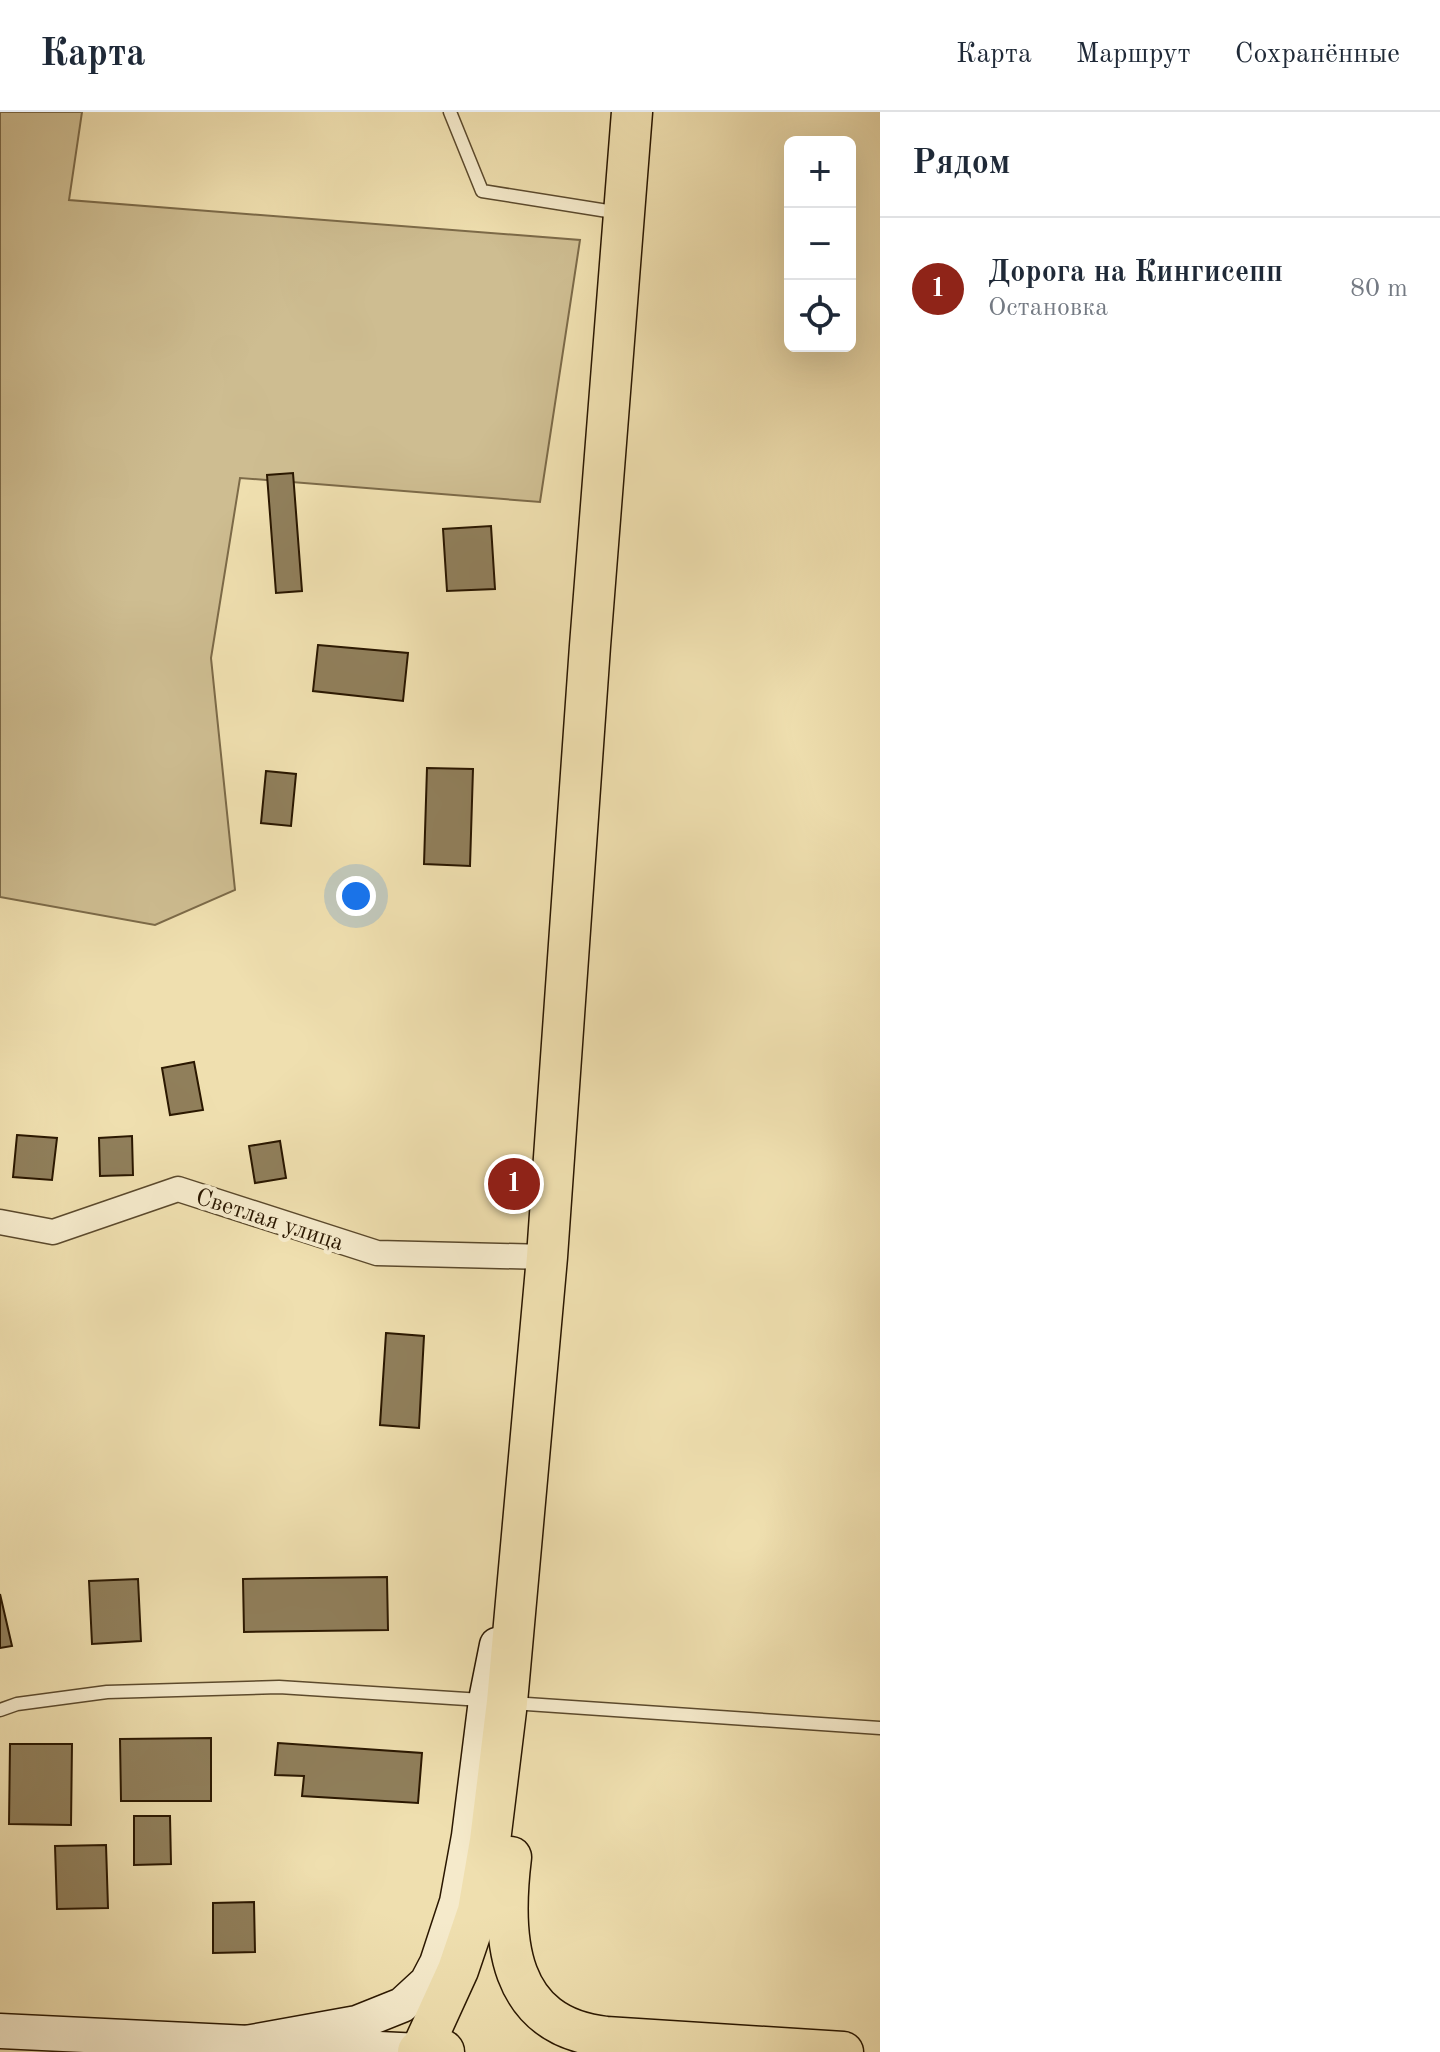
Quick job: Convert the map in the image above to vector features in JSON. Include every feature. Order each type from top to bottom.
[{"type":"main road","points":[[632,112],[547,1257],[508,1702],[507,1927],[516,1973],[535,2005],[560,2025],[596,2036],[843,2052]]},
{"type":"main road","points":[[0,2031],[235,2045],[428,2052],[485,1883],[508,1702],[552,1411],[547,1257]]},
{"type":"main road","points":[[235,2045],[357,2023],[402,2005],[427,1982],[437,1963],[457,1902],[469,1836],[508,1702]]},
{"type":"street","name":"Светлая улица","points":[[0,1222],[53,1232],[178,1189],[377,1253],[547,1257]]},
{"type":"lane","points":[[450,112],[482,191],[623,213]]},
{"type":"lane","points":[[0,1710],[17,1704],[107,1692],[279,1687],[880,1728]]},
{"type":"shaded area","points":[[0,112],[82,112],[69,200],[580,240],[540,502],[240,478],[211,658],[235,890],[155,925],[0,897]]},
{"type":"building","points":[[293,473],[302,591],[276,593],[267,475]]},
{"type":"building","points":[[491,526],[495,589],[447,591],[443,529]]},
{"type":"building","points":[[318,645],[408,653],[403,701],[313,691]]},
{"type":"building","points":[[427,768],[473,769],[470,866],[424,864]]},
{"type":"building","points":[[266,771],[296,774],[291,826],[261,823]]},
{"type":"building","points":[[194,1062],[203,1110],[170,1115],[162,1068]]},
{"type":"building","points":[[17,1135],[57,1138],[52,1180],[13,1177]]},
{"type":"building","points":[[132,1136],[133,1175],[100,1176],[99,1138]]},
{"type":"building","points":[[280,1141],[286,1178],[255,1183],[249,1146]]},
{"type":"building","points":[[386,1333],[424,1336],[419,1428],[380,1425]]},
{"type":"building","points":[[387,1577],[388,1630],[244,1632],[243,1579]]},
{"type":"building","points":[[138,1579],[141,1641],[92,1644],[89,1581]]},
{"type":"building","points":[[0,1594],[12,1646],[0,1648]]},
{"type":"building","points":[[211,1738],[211,1801],[121,1801],[120,1739]]},
{"type":"building","points":[[278,1743],[422,1753],[418,1803],[302,1796],[304,1776],[275,1775]]},
{"type":"building","points":[[10,1744],[72,1744],[71,1825],[9,1824]]},
{"type":"building","points":[[134,1816],[170,1816],[171,1864],[134,1865]]},
{"type":"building","points":[[106,1845],[108,1908],[57,1909],[55,1846]]},
{"type":"building","points":[[254,1902],[255,1952],[213,1953],[213,1903]]},
{"type":"place","name":"Дорога на Кингисепп","points":[[514,1184]]}]
